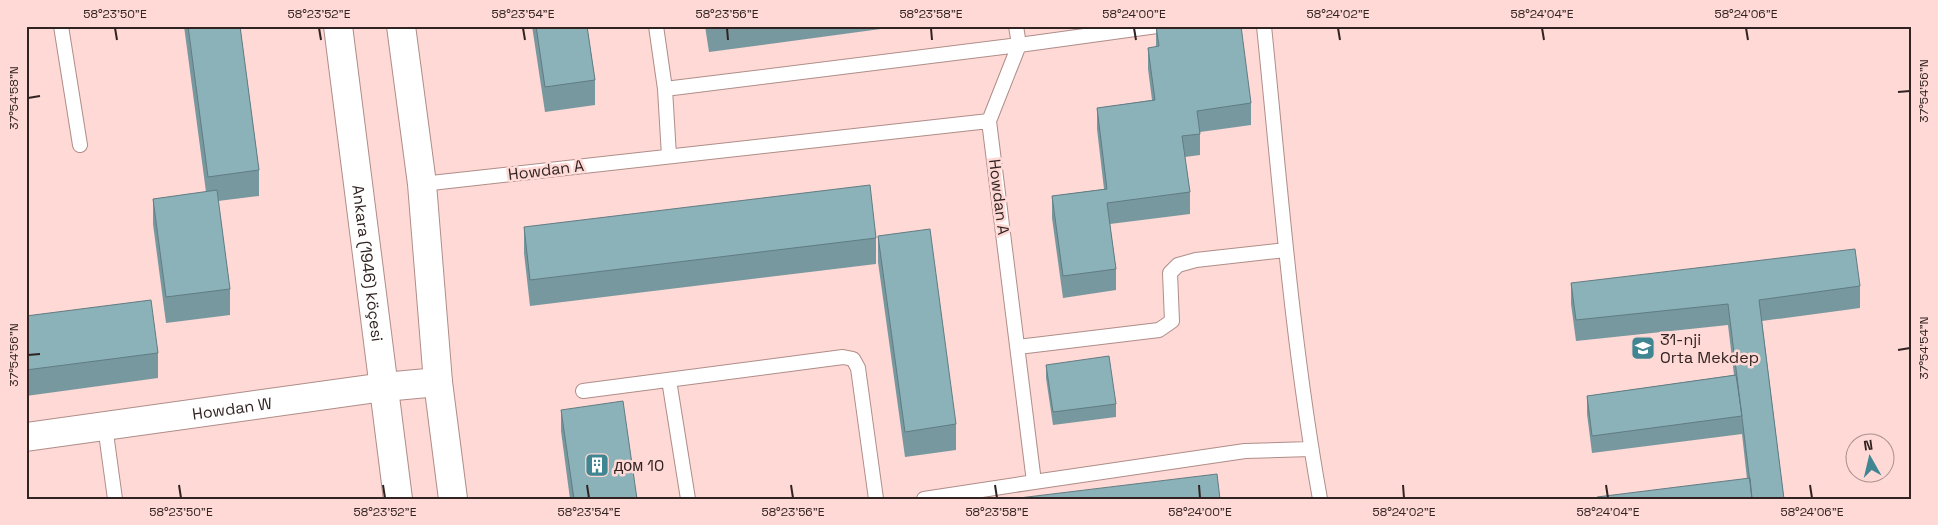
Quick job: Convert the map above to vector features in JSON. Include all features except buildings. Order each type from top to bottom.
[{"type":"main road","name":"Ankara (1946) köçesi","points":[[338,26],[398,499]]},
{"type":"main road","points":[[401,26],[422,184],[438,382],[453,499]]},
{"type":"main road","name":"Howdan W","points":[[26,437],[384,387],[438,382]]},
{"type":"lane","points":[[61,26],[80,145]]},
{"type":"lane","points":[[656,26],[665,89],[669,156]]},
{"type":"lane","points":[[989,121],[1019,45],[1016,26]]},
{"type":"lane","points":[[665,89],[1157,26]]},
{"type":"lane","points":[[1264,26],[1286,250],[1320,499]]},
{"type":"lane","name":"Howdan A","points":[[422,184],[989,121],[1034,482]]},
{"type":"lane","points":[[1018,347],[1158,330],[1172,321],[1170,273],[1178,265],[1196,260],[1286,250]]},
{"type":"lane","points":[[583,390],[843,357],[853,359],[858,368],[876,499]]},
{"type":"lane","points":[[670,380],[688,499]]},
{"type":"lane","points":[[106,426],[115,499]]},
{"type":"lane","points":[[924,499],[1245,451],[1312,449]]},
{"type":"place","name":"31-nji Orta Mekdep","points":[[1643,348]]},
{"type":"place","name":"дом 10","points":[[597,465]]}]
